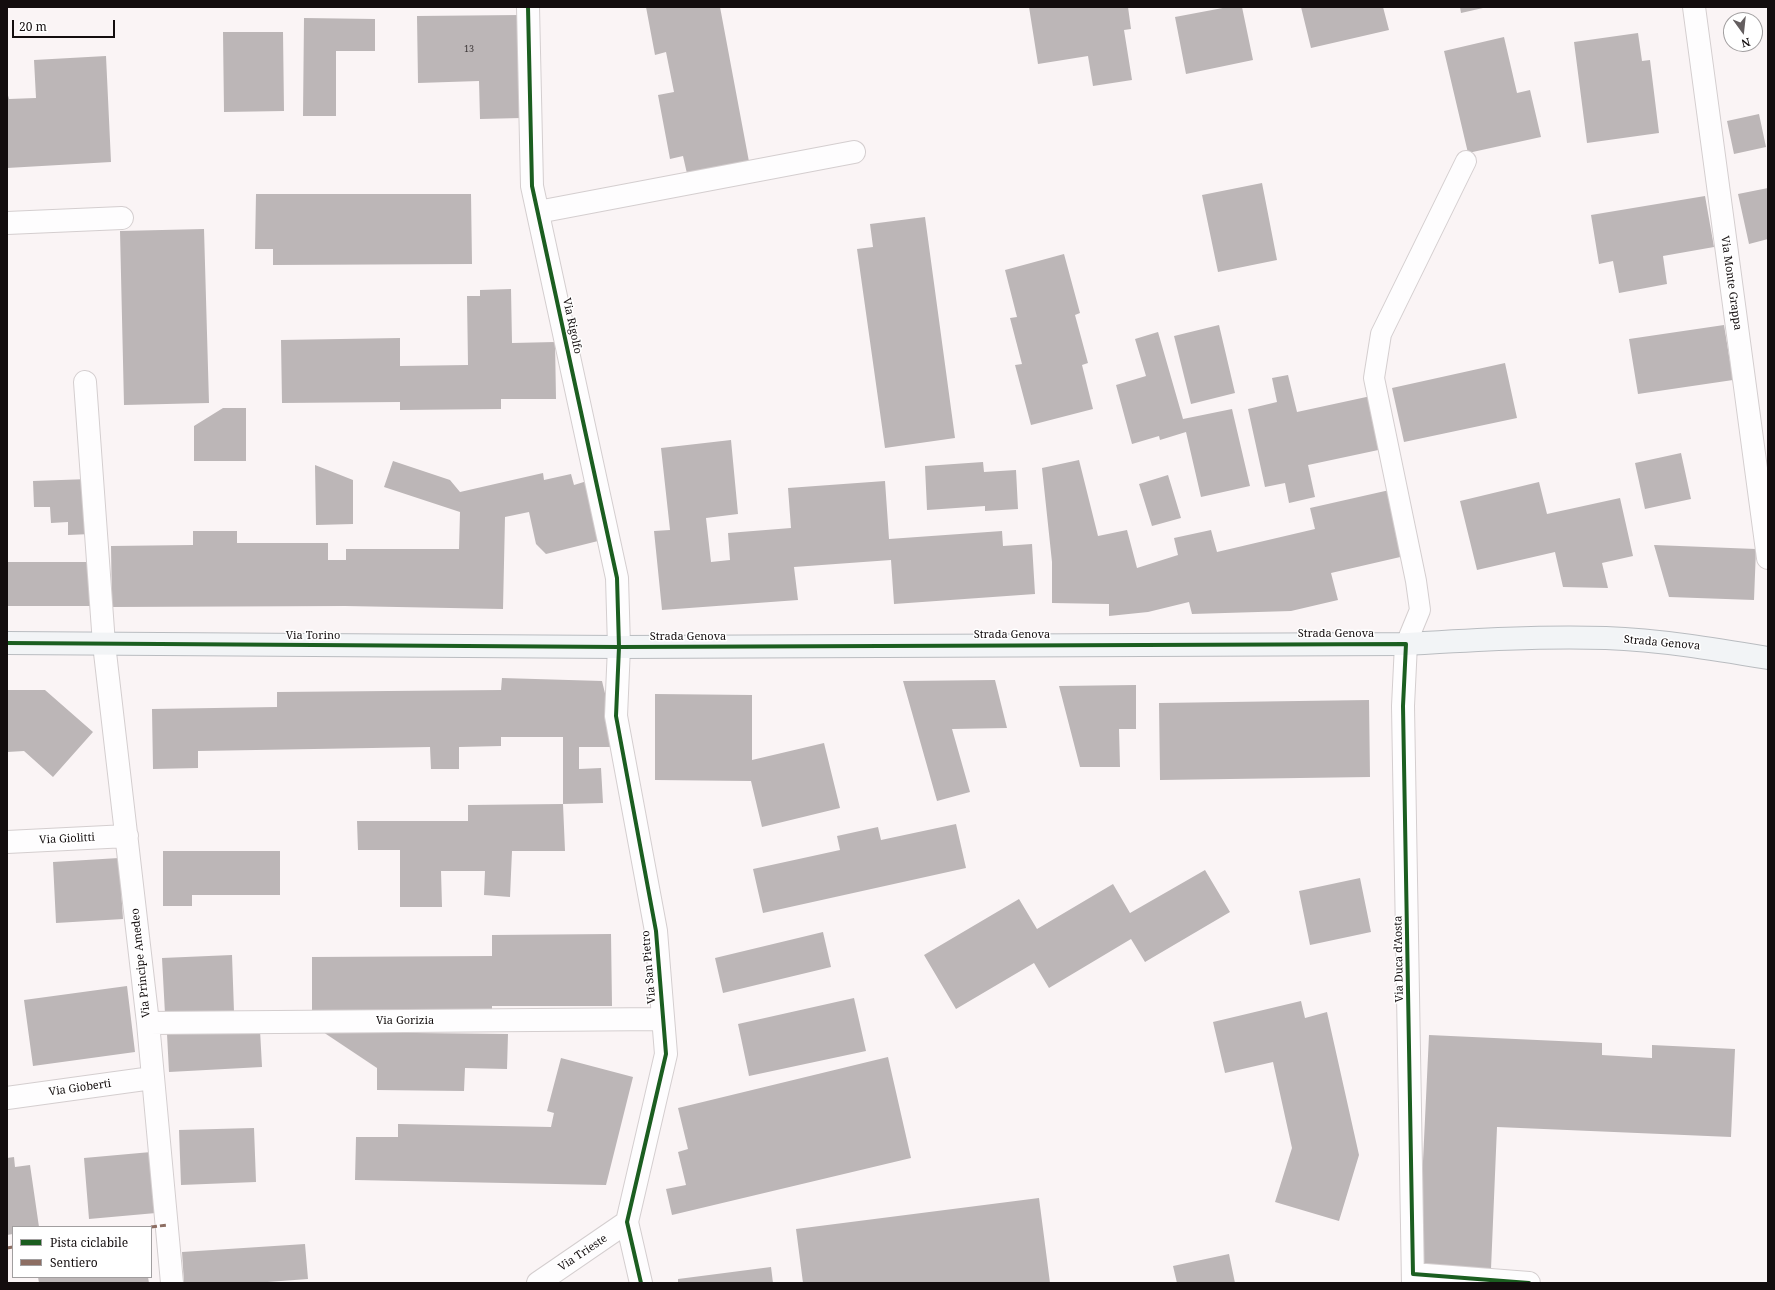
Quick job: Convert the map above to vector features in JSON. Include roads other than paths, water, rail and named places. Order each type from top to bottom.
[{"type":"main road","name":"Strada Genova","points":[[619,647],[1406,644],[1511,638],[1607,638],[1700,646],[1768,658]]},
{"type":"main road","name":"Via Torino","points":[[7,643],[619,647]]},
{"type":"street","name":"Via Rigolfo","points":[[528,7],[532,186],[617,578],[619,647]]},
{"type":"street","name":"Via Monte Grappa","points":[[1694,7],[1768,558]]},
{"type":"street","points":[[538,212],[854,152]]},
{"type":"street","points":[[7,223],[122,218]]},
{"type":"street","name":"Via Principe Amedeo","points":[[85,382],[104,644],[148,1022],[172,1283]]},
{"type":"street","name":"Via Duca d'Aosta","points":[[1406,644],[1404,706],[1413,1278]]},
{"type":"street","name":"Via San Pietro","points":[[619,647],[616,716],[656,931],[666,1054],[627,1222],[641,1283]]},
{"type":"street","name":"Via Giolitti","points":[[7,842],[127,836]]},
{"type":"street","name":"Via Gorizia","points":[[148,1022],[663,1019]]},
{"type":"street","name":"Via Gioberti","points":[[7,1098],[152,1078]]},
{"type":"street","name":"Via Trieste","points":[[538,1283],[627,1222]]},
{"type":"street","points":[[1413,1278],[1529,1283]]},
{"type":"lane","points":[[1406,644],[1420,610],[1416,581],[1374,378],[1381,334],[1466,161]]}]
